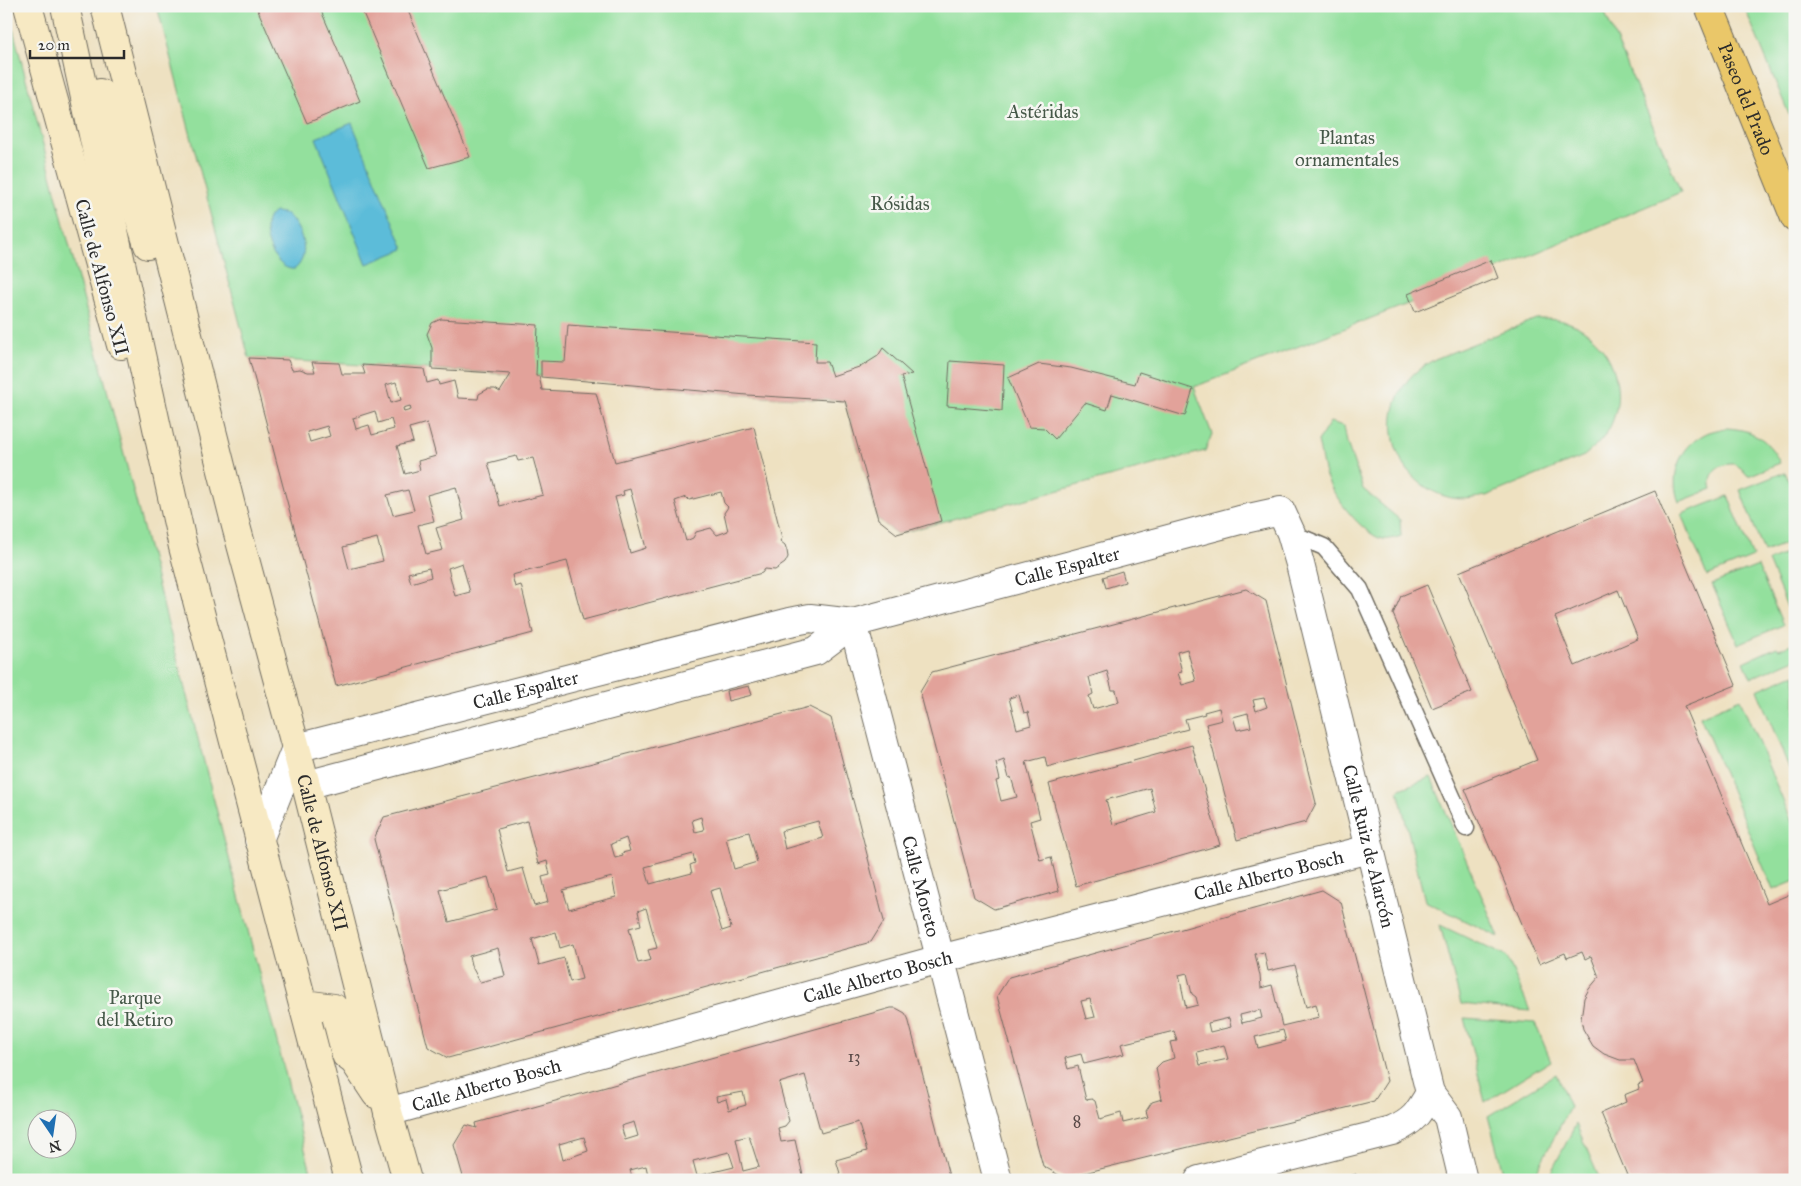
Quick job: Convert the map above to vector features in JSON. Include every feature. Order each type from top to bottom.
[{"type":"highway","name":"Paseo del Prado","points":[[1709,6],[1795,218]]},
{"type":"main road","name":"Calle de Alfonso XII","points":[[28,6],[145,431],[183,547]]},
{"type":"main road","name":"Calle de Alfonso XII","points":[[64,6],[183,547],[349,1180]]},
{"type":"main road","name":"Calle de Alfonso XII","points":[[72,6],[236,526]]},
{"type":"main road","name":"Calle de Alfonso XII","points":[[105,6],[236,526],[306,785],[388,1112],[407,1180]]},
{"type":"main road","points":[[304,1004],[334,1008],[346,1055],[354,1061],[388,1112]]},
{"type":"street","name":"Calle Espalter","points":[[296,748],[790,622],[810,618],[853,624],[1286,522]]},
{"type":"street","name":"Calle Ruiz de Alarcón","points":[[1286,522],[1300,564],[1430,1094],[1448,1117],[1463,1180]]},
{"type":"street","name":"Calle Espalter","points":[[306,785],[816,652],[853,624]]},
{"type":"street","name":"Calle Moreto","points":[[853,624],[998,1180]]},
{"type":"street","points":[[259,840],[296,748]]},
{"type":"street","name":"Calle Alberto Bosch","points":[[388,1112],[940,959],[1369,849]]},
{"type":"street","points":[[1199,1180],[1392,1131],[1408,1123],[1419,1112],[1430,1094]]},
{"type":"lane","points":[[1286,522],[1324,547],[1360,588],[1466,828]]},
{"type":"green space","name":"Parque del Retiro","points":[[6,6],[7,6],[313,1180],[6,1180]]},
{"type":"green space","points":[[157,6],[1602,6],[1681,192],[1495,270],[1194,387],[1212,434],[1205,451],[897,534],[878,519],[845,401],[747,395],[539,376],[249,358]]},
{"type":"green space","points":[[1744,6],[1795,6],[1795,129]]},
{"type":"green space","points":[[1536,319],[1563,321],[1583,330],[1596,340],[1606,354],[1613,369],[1617,385],[1617,401],[1614,418],[1606,434],[1584,456],[1486,496],[1456,499],[1433,492],[1418,481],[1406,467],[1397,451],[1393,434],[1393,415],[1398,397],[1408,380],[1417,371],[1435,359]]},
{"type":"green space","points":[[1330,422],[1344,426],[1347,443],[1363,489],[1400,520],[1401,536],[1392,539],[1382,539],[1374,536],[1358,523],[1342,505],[1325,475],[1318,441]]},
{"type":"green space","points":[[1725,428],[1743,430],[1758,436],[1770,447],[1780,463],[1748,476],[1741,468],[1734,464],[1724,465],[1715,470],[1713,474],[1711,479],[1712,489],[1679,502],[1675,483],[1678,464],[1682,455],[1688,447],[1703,435]]},
{"type":"green space","points":[[1785,472],[1795,496],[1795,540],[1764,552],[1740,490]]},
{"type":"green space","points":[[1728,496],[1753,557],[1707,576],[1682,514]]},
{"type":"green space","points":[[1795,550],[1795,621],[1793,621],[1768,561]]},
{"type":"green space","points":[[1758,566],[1783,625],[1738,644],[1712,584]]},
{"type":"green space","points":[[1795,643],[1795,659],[1751,678],[1744,662],[1777,647],[1779,649]]},
{"type":"green space","points":[[1795,674],[1795,774],[1792,775],[1757,690]]},
{"type":"green space","points":[[1740,699],[1795,829],[1795,881],[1773,890],[1700,716]]},
{"type":"green space","points":[[1431,777],[1499,937],[1425,901],[1398,790]]},
{"type":"green space","points":[[1440,925],[1507,957],[1530,1011],[1461,1004]]},
{"type":"green space","points":[[1464,1018],[1535,1023],[1551,1061],[1485,1102]]},
{"type":"green space","points":[[1556,1074],[1570,1107],[1532,1180],[1505,1180],[1488,1116]]},
{"type":"green space","points":[[1576,1124],[1600,1180],[1547,1180]]},
{"type":"water","points":[[352,123],[404,249],[367,264],[316,138]]},
{"type":"water","points":[[276,212],[287,214],[297,226],[303,241],[303,256],[295,269],[288,268],[275,258],[268,240],[266,223],[269,216]]},
{"type":"building","points":[[256,6],[319,6],[360,101],[307,123]]},
{"type":"building","points":[[360,6],[406,6],[470,157],[429,168]]},
{"type":"building","points":[[1491,260],[1498,278],[1415,312],[1408,294]]},
{"type":"building","points":[[441,319],[538,325],[536,376],[539,376],[542,390],[596,393],[615,462],[754,427],[782,538],[780,541],[785,545],[787,551],[788,557],[785,563],[775,570],[765,569],[762,573],[583,620],[567,561],[512,575],[515,587],[521,585],[533,633],[336,686],[249,358],[288,360],[292,370],[300,369],[308,372],[315,372],[312,362],[339,363],[342,374],[365,374],[362,365],[424,369],[427,383],[438,380],[439,385],[454,381],[458,398],[478,399],[479,394],[488,389],[495,389],[500,392],[511,374],[432,369],[432,348],[427,334],[432,323]],"holes":[[[396,382],[401,400],[391,403],[386,385]],[[410,406],[411,410],[404,412],[403,408]],[[375,411],[378,423],[391,419],[394,429],[372,435],[369,425],[356,429],[353,418]],[[427,423],[436,456],[418,461],[420,470],[405,474],[397,446],[413,442],[409,428]],[[327,426],[330,436],[310,442],[307,432]],[[516,456],[518,461],[533,458],[543,495],[500,506],[488,463]],[[456,487],[464,520],[436,528],[443,550],[426,554],[418,525],[434,521],[427,495]],[[630,489],[646,548],[630,553],[615,497],[624,495],[623,491]],[[408,490],[414,510],[393,515],[387,495]],[[721,492],[724,503],[728,507],[724,513],[728,531],[717,535],[711,528],[696,532],[693,538],[686,541],[675,501],[686,497],[689,500]],[[377,538],[383,561],[349,569],[343,547]],[[462,563],[470,592],[455,596],[448,568]],[[429,568],[431,577],[411,583],[408,573]]]},
{"type":"building","points":[[568,325],[816,342],[815,362],[827,362],[832,376],[862,366],[878,356],[883,348],[912,374],[901,376],[941,521],[897,534],[878,519],[845,401],[747,395],[541,377],[541,361],[565,362]]},
{"type":"building","points":[[950,361],[1004,365],[1002,411],[947,406]]},
{"type":"building","points":[[1039,364],[1071,368],[1135,384],[1139,372],[1193,389],[1185,416],[1112,394],[1107,410],[1085,403],[1055,439],[1044,428],[1029,427],[1008,378]]},
{"type":"building","points":[[1655,491],[1736,685],[1684,706],[1767,904],[1795,892],[1795,1180],[1629,1180],[1601,1113],[1626,1102],[1624,1095],[1639,1089],[1638,1085],[1643,1083],[1634,1060],[1620,1060],[1604,1054],[1593,1046],[1583,1029],[1581,1019],[1584,998],[1599,977],[1591,956],[1585,959],[1582,952],[1567,958],[1565,953],[1539,964],[1465,789],[1537,760],[1459,572]],"holes":[[[1618,590],[1638,639],[1575,666],[1555,617]]]},
{"type":"building","points":[[1122,571],[1125,582],[1106,588],[1103,577]]},
{"type":"building","points":[[1427,585],[1472,692],[1432,708],[1393,614],[1401,596]]},
{"type":"building","points":[[1246,589],[1266,601],[1316,803],[1306,822],[1237,840],[1206,724],[1222,720],[1219,708],[1185,719],[1188,729],[1047,767],[1045,757],[1026,762],[1040,818],[1030,821],[1040,860],[1051,857],[1059,891],[994,909],[974,897],[920,692],[932,672]],"holes":[[[1187,649],[1196,681],[1182,685],[1178,673],[1182,672],[1177,652]],[[1107,671],[1112,690],[1116,690],[1119,702],[1093,709],[1089,696],[1093,694],[1089,677]],[[1019,695],[1024,713],[1028,712],[1031,725],[1017,729],[1009,698]],[[1264,698],[1267,707],[1256,711],[1253,700]],[[1248,713],[1251,727],[1237,730],[1233,717]],[[1004,760],[1017,797],[1001,801],[996,781],[1000,780],[996,763]]]},
{"type":"building","points":[[749,686],[752,695],[728,701],[726,691]]},
{"type":"building","points":[[809,707],[831,718],[884,921],[871,942],[448,1058],[428,1047],[374,839],[384,817]],"holes":[[[701,817],[704,830],[695,832],[692,820]],[[527,821],[538,864],[547,861],[550,875],[542,877],[548,902],[534,906],[523,868],[508,872],[497,829]],[[818,821],[823,838],[785,849],[781,831]],[[749,832],[757,862],[734,869],[726,838]],[[626,838],[630,851],[622,853],[623,856],[615,858],[611,844]],[[693,854],[695,863],[690,865],[692,873],[650,884],[645,867]],[[488,877],[497,909],[449,922],[440,890]],[[612,877],[616,897],[569,909],[563,890]],[[720,888],[731,928],[722,931],[710,891]],[[646,908],[657,948],[648,950],[651,960],[638,963],[629,928],[641,925],[638,911]],[[556,932],[560,948],[573,944],[582,979],[570,982],[564,958],[539,965],[532,939]],[[498,948],[505,976],[480,982],[471,965],[469,956]]]},
{"type":"building","points":[[1192,745],[1220,845],[1076,886],[1049,784]],"holes":[[[1150,788],[1156,812],[1113,825],[1106,800]]]},
{"type":"building","points":[[1322,890],[1341,902],[1387,1081],[1374,1101],[1064,1178],[1043,1166],[997,996],[1009,977]],"holes":[[[1264,952],[1268,971],[1295,965],[1306,1007],[1316,1004],[1319,1017],[1282,1026],[1272,985],[1261,988],[1255,954]],[[1187,973],[1192,994],[1196,997],[1198,1005],[1186,1008],[1179,975]],[[1090,999],[1095,1017],[1086,1019],[1081,1001]],[[1260,1010],[1262,1018],[1242,1023],[1240,1015]],[[1229,1018],[1231,1027],[1210,1032],[1208,1023]],[[1283,1030],[1286,1041],[1258,1048],[1255,1037]],[[1174,1031],[1177,1041],[1170,1042],[1174,1058],[1162,1062],[1156,1068],[1162,1099],[1152,1102],[1146,1111],[1148,1117],[1123,1123],[1121,1113],[1100,1119],[1095,1101],[1092,1099],[1086,1100],[1078,1066],[1068,1069],[1065,1058],[1081,1054],[1084,1064],[1124,1054],[1121,1044]],[[1224,1045],[1228,1059],[1200,1065],[1197,1052]]]},
{"type":"building","points":[[896,1008],[905,1013],[908,1018],[950,1180],[842,1180],[836,1160],[867,1151],[858,1122],[821,1133],[805,1075],[779,1083],[789,1121],[785,1126],[778,1128],[781,1142],[795,1140],[804,1180],[649,1180],[646,1166],[630,1170],[633,1180],[464,1180],[454,1145],[466,1125],[477,1128],[476,1123]],"holes":[[[743,1092],[746,1105],[729,1110],[726,1099],[717,1102],[716,1097]],[[634,1122],[638,1136],[625,1140],[621,1126]],[[749,1136],[759,1167],[743,1171],[736,1139]],[[584,1137],[588,1151],[563,1160],[559,1144]],[[729,1152],[734,1167],[697,1176],[693,1161]]]},
{"type":"building","points":[[1356,1174],[1358,1178],[1368,1176],[1369,1180],[1337,1180]]},
{"type":"park label","name":"Astéridas","points":[[1043,111]]},
{"type":"park label","name":"Plantas ornamentales","points":[[1347,148]]},
{"type":"park label","name":"Rósidas","points":[[900,203]]}]
